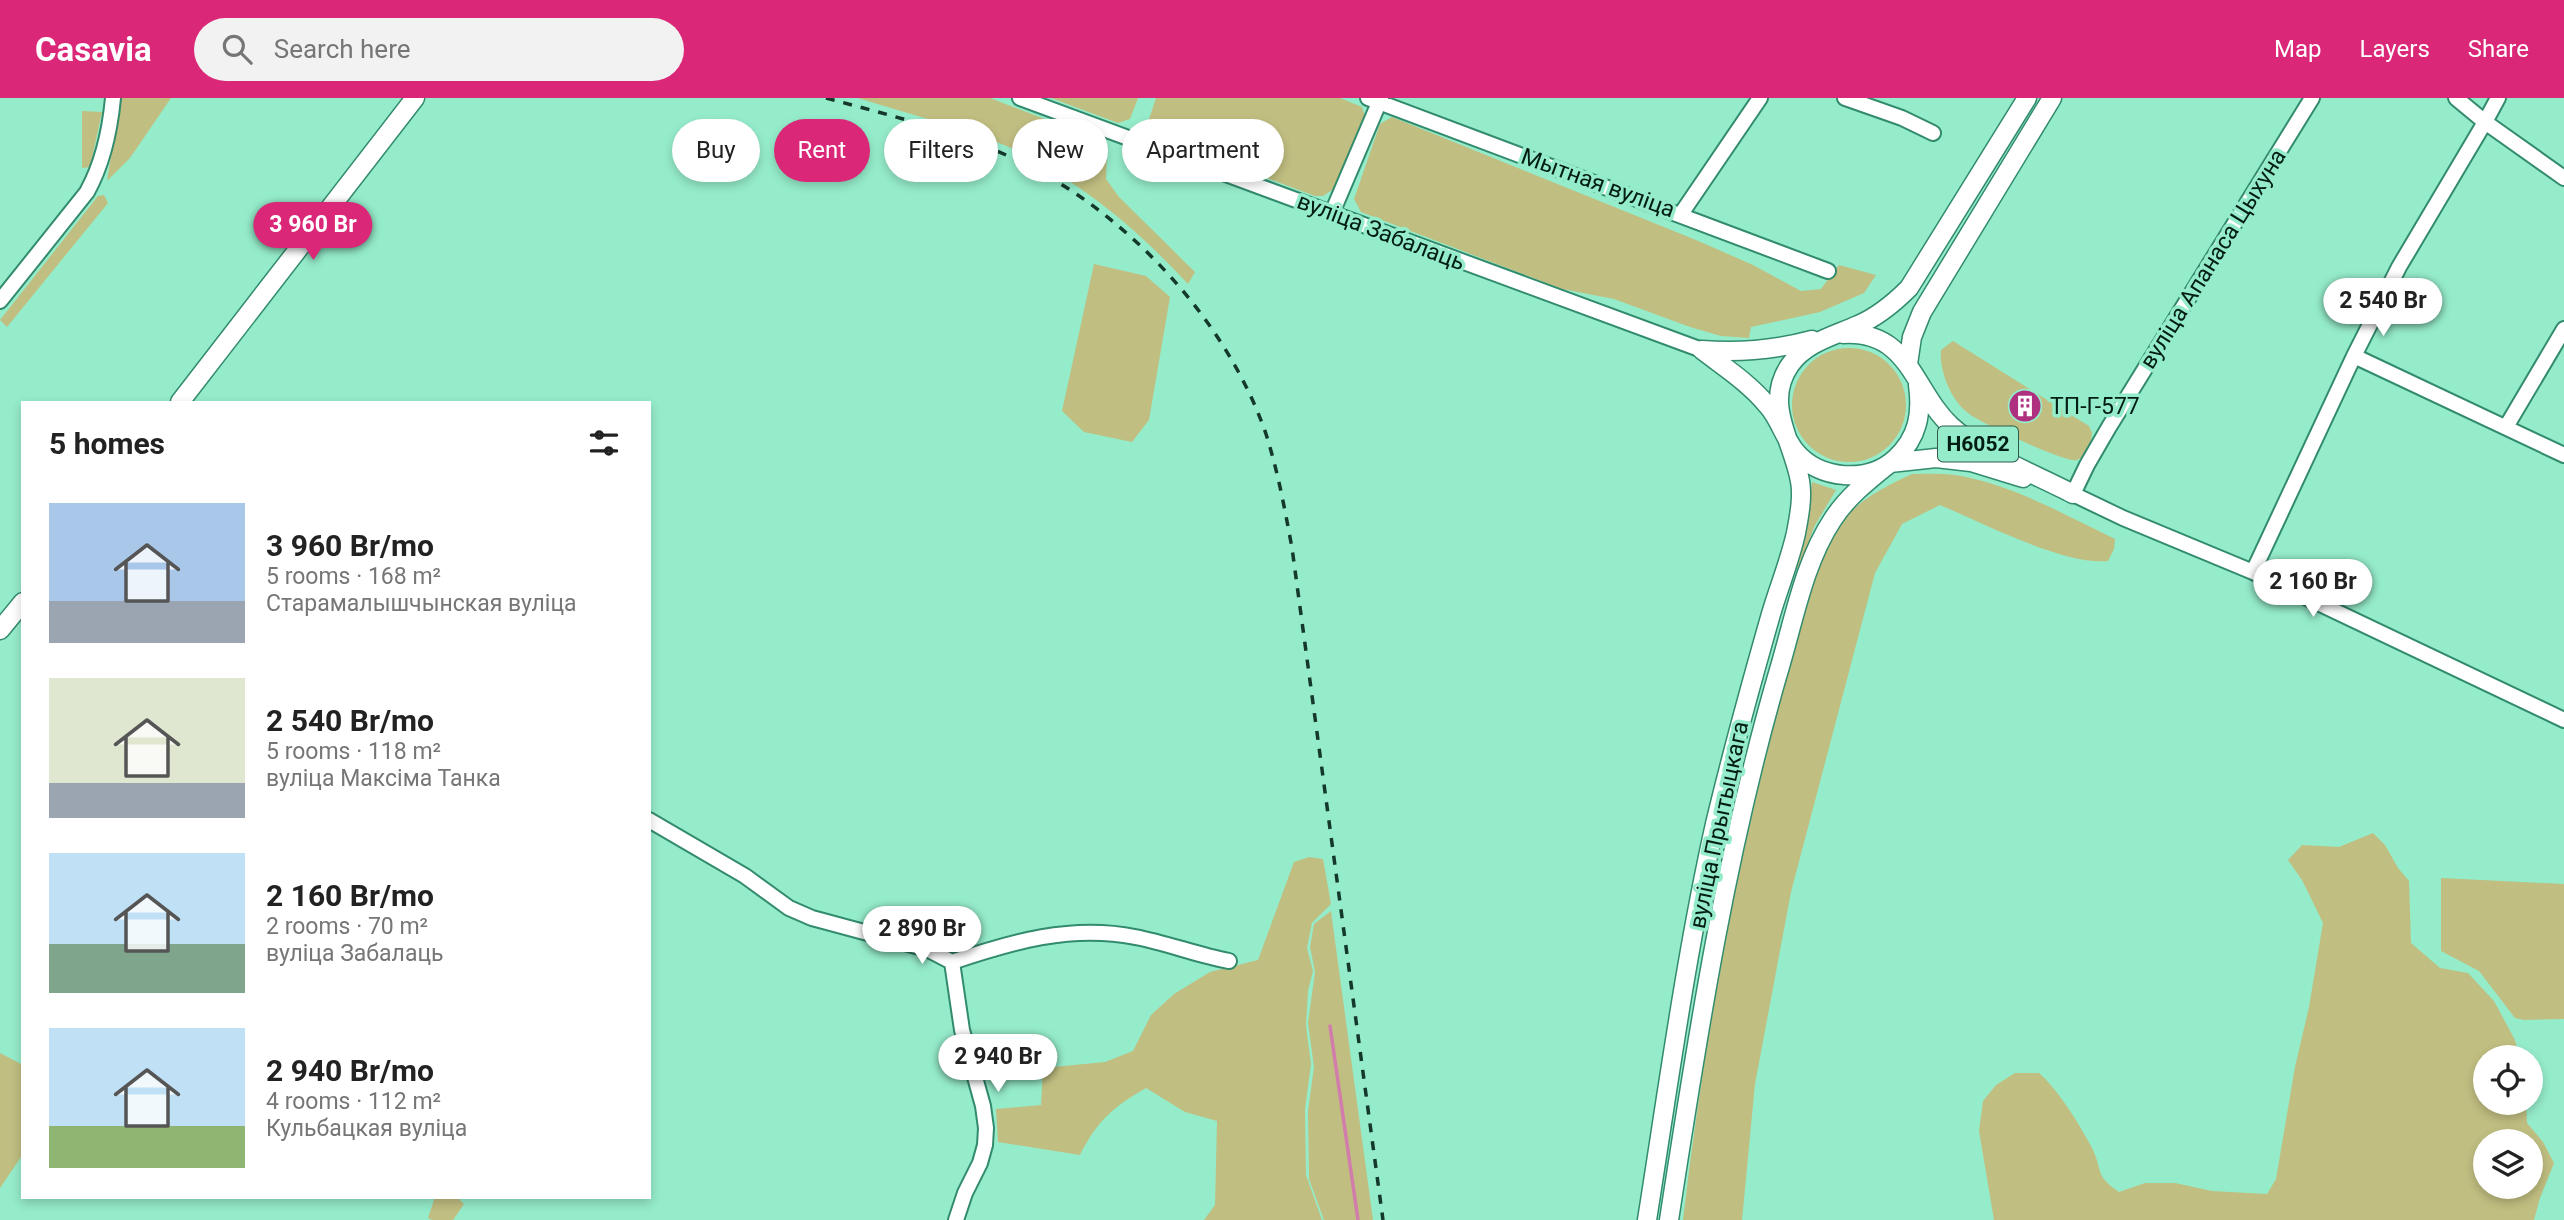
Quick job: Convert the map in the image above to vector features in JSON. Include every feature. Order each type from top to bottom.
[{"type":"main road","points":[[181,401],[415,98]]},
{"type":"main road","points":[[1785,435],[1778,412],[1780,387],[1790,365],[1805,349],[1828,336],[1860,324],[1896,301],[1909,288],[2027,98]]},
{"type":"main road","points":[[1909,364],[1912,337],[1922,312],[2052,98]]},
{"type":"main road","name":"Н6052","points":[[1702,350],[1739,353],[1790,346],[1846,333],[1873,338],[1896,351],[1909,364],[1950,426],[1993,453],[2073,494]]},
{"type":"main road","name":"Н6052","points":[[1702,350],[1746,383],[1769,406],[1796,452],[1812,465],[1831,473],[1851,476],[1871,472],[1890,463],[1906,448],[1917,429],[1920,396],[1909,364]]},
{"type":"main road","name":"вуліца Прытыцкага","points":[[1647,1220],[1682,998],[1715,825],[1744,710],[1796,534],[1800,481],[1785,435]]},
{"type":"main road","name":"Н6052","points":[[1890,463],[1936,458],[1971,462],[2073,494]]},
{"type":"main road","name":"вуліца Прытыцкага","points":[[1669,1220],[1702,1002],[1739,823],[1767,709],[1817,547],[1833,518],[1852,496],[1890,463]]},
{"type":"main road","points":[[0,630],[21,604]]},
{"type":"street","points":[[0,301],[87,192],[96,176],[113,98]]},
{"type":"street","name":"вуліца Забалаць","points":[[1020,98],[1702,350]]},
{"type":"street","points":[[1681,214],[1760,98]]},
{"type":"street","points":[[1845,98],[1902,118],[1933,133]]},
{"type":"street","name":"вуліца Апанаса Цыхуна","points":[[2073,494],[2109,427],[2312,98]]},
{"type":"street","points":[[2456,98],[2564,178]]},
{"type":"street","points":[[2253,572],[2354,356],[2399,267],[2498,98]]},
{"type":"street","points":[[1332,213],[1376,99]]},
{"type":"street","name":"Мытная вуліца","points":[[1376,99],[1828,271]]},
{"type":"street","points":[[2506,427],[2564,329]]},
{"type":"street","points":[[2354,356],[2564,455]]},
{"type":"street","name":"Н6052","points":[[2073,494],[2123,518],[2253,572],[2564,720]]},
{"type":"street","points":[[651,821],[745,876],[789,908],[813,918],[927,949],[952,962],[1024,939],[1087,932],[1135,937],[1229,961]]},
{"type":"street","points":[[952,962],[961,1030],[983,1106],[986,1128],[980,1163],[965,1193],[956,1220]]},
{"type":"shaded area","points":[[120,98],[171,98],[130,158],[107,181]]},
{"type":"shaded area","points":[[858,98],[990,98],[1045,119],[1012,119],[1012,149],[998,143],[998,119],[928,119]]},
{"type":"shaded area","points":[[1051,98],[1138,98],[1130,119],[1122,119],[1118,123]]},
{"type":"shaded area","points":[[1156,98],[1340,98],[1362,107],[1365,116],[1335,188],[1323,196],[1315,196],[1277,182],[1284,182],[1284,119],[1149,119]]},
{"type":"shaded area","points":[[82,111],[102,112],[90,167],[82,168]]},
{"type":"shaded area","points":[[1392,117],[1696,240],[1753,265],[1801,291],[1821,289],[1839,265],[1876,275],[1864,293],[1820,312],[1751,327],[1749,338],[1721,336],[1614,299],[1562,289],[1361,212],[1354,199],[1380,124]]},
{"type":"shaded area","points":[[1108,182],[1119,197],[1195,272],[1188,284],[1141,237],[1072,183]]},
{"type":"shaded area","points":[[104,195],[108,203],[7,327],[0,320],[98,196]]},
{"type":"shaded area","points":[[1094,264],[1146,276],[1170,297],[1149,420],[1132,442],[1084,432],[1062,411]]},
{"type":"shaded area","points":[[1953,341],[2089,426],[2092,437],[2084,456],[2077,460],[2058,456],[1968,413],[1951,393],[1942,367],[1941,350]]},
{"type":"shaded area","points":[[1849,348],[1871,352],[1889,365],[1902,383],[1906,405],[1902,427],[1889,445],[1871,458],[1849,462],[1827,458],[1809,445],[1796,427],[1792,405],[1796,383],[1809,365],[1827,352]]},
{"type":"shaded area","points":[[1912,474],[1955,475],[2001,487],[2039,502],[2115,539],[2114,549],[2108,561],[2069,556],[2023,541],[1940,505],[1902,524],[1875,573],[1791,892],[1755,1084],[1742,1220],[1683,1220],[1701,1085],[1737,883],[1793,651],[1815,575],[1830,538],[1846,516],[1877,492]]},
{"type":"shaded area","points":[[1812,482],[1836,490],[1814,527],[1799,570],[1795,568],[1807,525]]},
{"type":"shaded area","points":[[2373,833],[2385,845],[2409,881],[2411,943],[2440,968],[2468,973],[2494,1001],[2516,1045],[2473,1045],[2473,1115],[2527,1115],[2527,1123],[2532,1129],[2473,1129],[2473,1199],[2540,1199],[2534,1220],[1994,1220],[1979,1131],[1983,1101],[1996,1085],[2015,1073],[2039,1073],[2054,1089],[2091,1146],[2105,1181],[2119,1192],[2145,1183],[2175,1183],[2212,1191],[2267,1194],[2276,1179],[2323,923],[2302,880],[2288,860],[2302,845],[2339,847]]},
{"type":"shaded area","points":[[1309,857],[1323,859],[1331,904],[1312,923],[1307,948],[1313,971],[1308,991],[1306,1026],[1311,1064],[1305,1109],[1306,1175],[1322,1220],[1204,1220],[1215,1205],[1217,1121],[1185,1112],[1146,1088],[1107,1116],[1080,1155],[998,1142],[996,1109],[1041,1105],[1043,1068],[1105,1062],[1133,1051],[1151,1015],[1174,994],[1210,972],[1258,960],[1294,862]]},
{"type":"shaded area","points":[[2441,878],[2564,884],[2564,1019],[2515,1018],[2479,971],[2441,951]]},
{"type":"shaded area","points":[[1331,911],[1373,1220],[1324,1220],[1309,1179],[1308,1111],[1314,1067],[1308,1023],[1315,972],[1310,947],[1314,924]]},
{"type":"shaded area","points":[[0,1053],[21,1064],[21,1157],[0,1188]]},
{"type":"shaded area","points":[[2543,1142],[2554,1163],[2543,1190]]},
{"type":"shaded area","points":[[434,1199],[459,1199],[464,1204],[453,1220],[428,1218]]},
{"type":"waterway","points":[[1330,1026],[1358,1220]]},
{"type":"railway","points":[[826,98],[966,139],[1046,175],[1082,198],[1148,253],[1178,286],[1206,320],[1250,395],[1270,448],[1292,548],[1383,1220]]},
{"type":"place","name":"ТП-Г-577","points":[[2025,406]]}]
